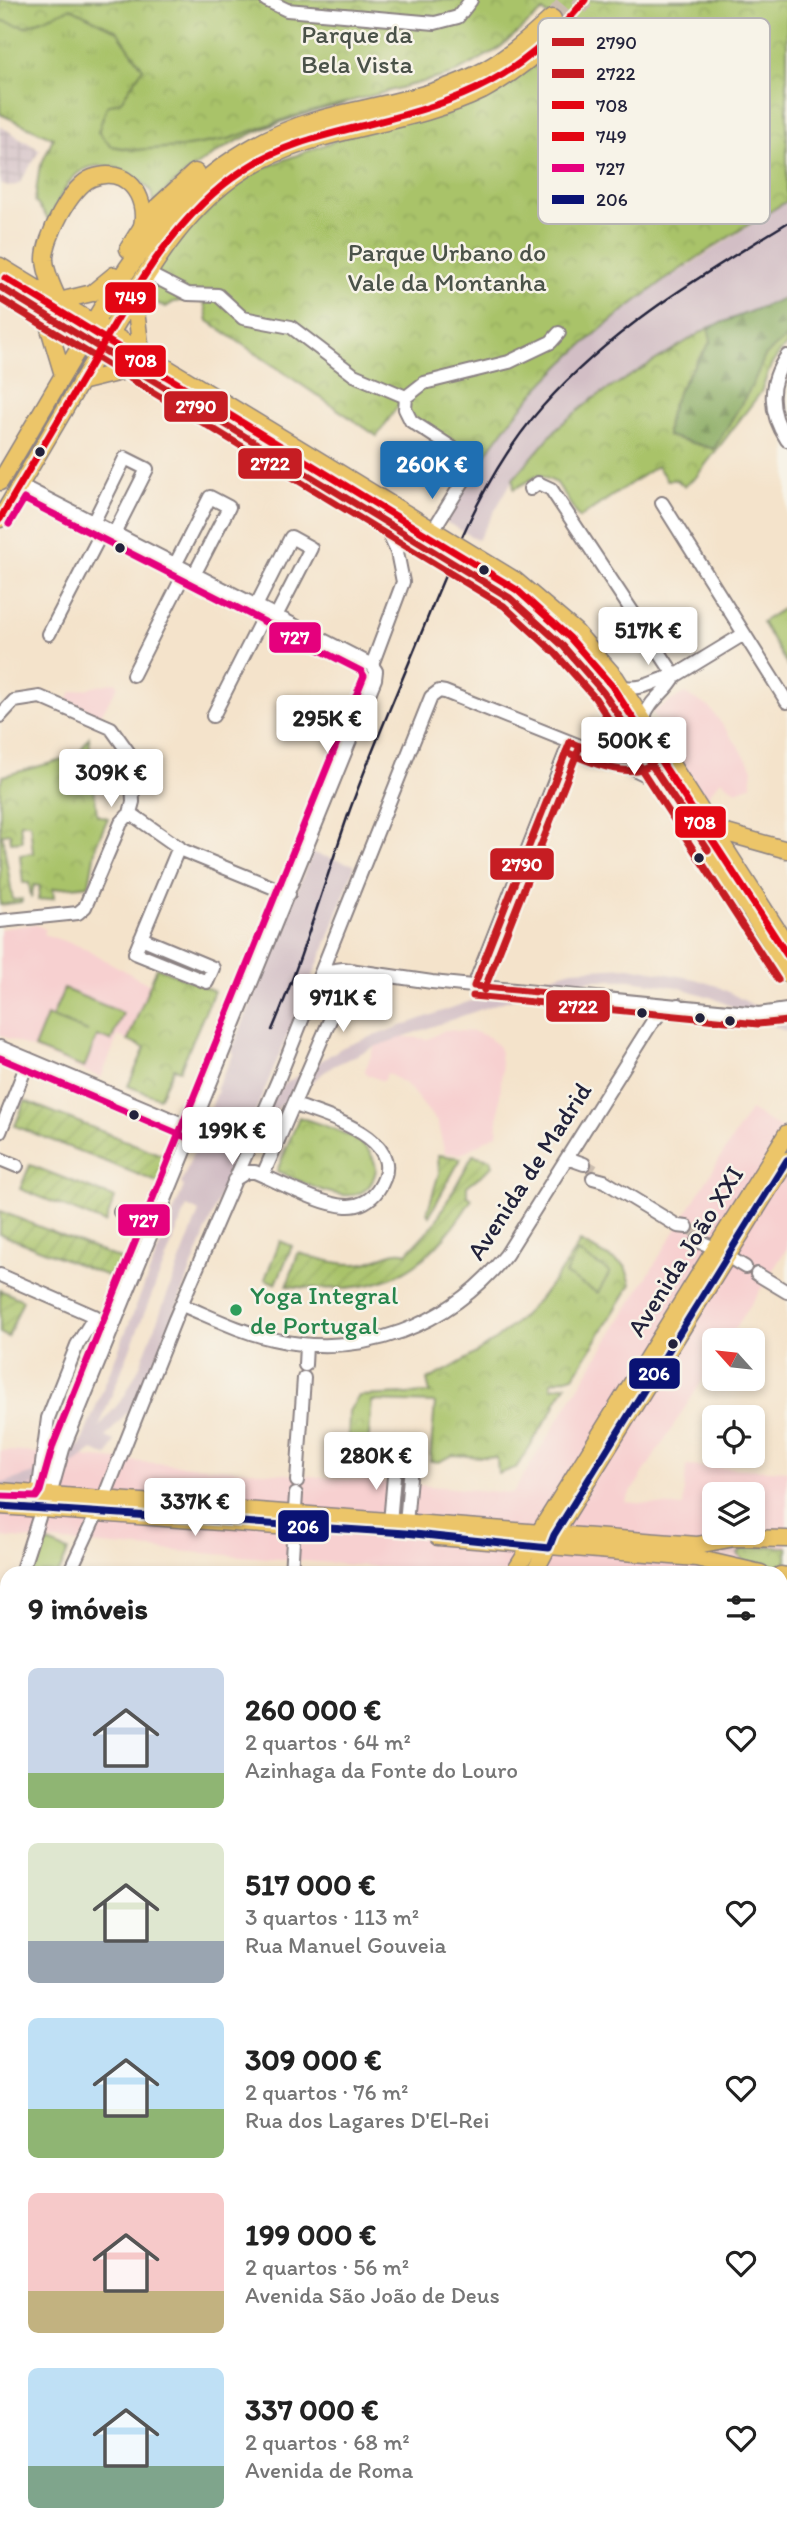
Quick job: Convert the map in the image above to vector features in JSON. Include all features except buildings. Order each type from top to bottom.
[{"type":"highway","points":[[94,323],[114,275],[142,226],[175,189],[210,162],[280,128],[435,93],[475,76],[538,37]]},
{"type":"highway","points":[[106,341],[147,273],[185,222],[243,170],[272,154],[313,138],[439,106],[481,90],[514,71],[538,45]]},
{"type":"highway","points":[[104,303],[152,234],[189,193],[210,175],[263,142],[316,121]]},
{"type":"main road","points":[[59,301],[45,262],[46,242],[74,192],[92,178],[113,176],[123,179],[141,194],[145,212],[142,226]]},
{"type":"main road","points":[[0,265],[94,323],[106,341],[133,369],[510,598],[563,646],[603,692],[666,784],[787,974]]},
{"type":"main road","points":[[59,301],[92,293],[114,275]]},
{"type":"main road","points":[[0,287],[84,339],[106,341],[141,352],[514,580],[575,631],[648,725],[787,945]]},
{"type":"main road","points":[[134,295],[141,352]]},
{"type":"main road","points":[[45,315],[63,375]]},
{"type":"main road","points":[[20,485],[1,477],[94,323]]},
{"type":"main road","points":[[0,519],[106,341]]},
{"type":"main road","points":[[80,382],[133,369]]},
{"type":"main road","points":[[418,542],[444,536]]},
{"type":"main road","points":[[444,536],[447,560]]},
{"type":"main road","points":[[646,754],[653,742],[648,725]]},
{"type":"main road","points":[[712,829],[786,848]]},
{"type":"main road","name":"Avenida João XXI","points":[[536,1566],[542,1541],[710,1245],[787,1133]]},
{"type":"main road","name":"Avenida João XXI","points":[[520,1566],[570,1509],[710,1245],[787,1160]]},
{"type":"main road","points":[[0,1491],[100,1506],[401,1527],[542,1541],[700,1566]]},
{"type":"main road","points":[[0,1506],[43,1499]]},
{"type":"main road","points":[[570,1509],[577,1527],[587,1538]]},
{"type":"main road","points":[[542,1541],[587,1538],[702,1544]]},
{"type":"main road","points":[[765,1538],[787,1539]]},
{"type":"main road","points":[[734,1545],[731,1554],[733,1565],[736,1566]]},
{"type":"street","points":[[267,0],[287,10],[435,23],[458,17],[471,0]]},
{"type":"street","points":[[147,273],[188,293],[218,295],[243,318],[291,327],[354,375],[406,397]]},
{"type":"street","points":[[444,536],[472,467],[468,458],[411,421],[405,409],[406,397],[424,383],[509,362],[551,342],[559,333]]},
{"type":"street","points":[[785,432],[772,406],[772,392],[777,374],[787,356]]},
{"type":"street","points":[[50,634],[104,528],[147,470],[125,458],[104,528]]},
{"type":"street","points":[[530,489],[538,484],[551,489],[675,676]]},
{"type":"street","points":[[20,485],[372,665],[376,671],[330,794],[192,1128],[156,1227],[43,1499],[23,1566]]},
{"type":"street","points":[[133,675],[185,570],[210,497],[229,507],[185,570]]},
{"type":"street","points":[[662,503],[787,702]]},
{"type":"street","points":[[372,665],[403,582],[397,552],[383,521]]},
{"type":"street","points":[[213,716],[266,611],[291,537],[311,548],[266,611]]},
{"type":"street","points":[[621,687],[644,688],[662,678],[675,676],[744,634]]},
{"type":"street","points":[[648,725],[650,703],[670,687],[675,676]]},
{"type":"street","points":[[72,1566],[100,1506],[247,1152],[435,692],[445,692],[615,760],[666,784]]},
{"type":"street","points":[[0,716],[14,701],[40,697],[111,729],[131,756],[133,802],[130,813],[121,823],[85,907],[78,913],[0,921]]},
{"type":"street","points":[[474,986],[570,742]]},
{"type":"street","points":[[615,760],[637,760],[646,754]]},
{"type":"street","points":[[130,813],[179,847],[289,894]]},
{"type":"street","points":[[141,938],[213,968],[206,982],[135,953],[141,938],[179,847]]},
{"type":"street","points":[[320,976],[333,971],[357,970],[369,974],[474,986],[759,1014],[787,1010]]},
{"type":"street","points":[[333,971],[343,979],[344,990]]},
{"type":"street","points":[[259,1174],[295,1105],[344,990],[353,979],[369,974]]},
{"type":"street","points":[[622,1000],[635,1006],[651,1024]]},
{"type":"street","name":"Avenida de Madrid","points":[[182,1305],[252,1334],[306,1345],[357,1344],[392,1336],[425,1323],[455,1305],[482,1282],[506,1255],[576,1164],[651,1024],[663,1010],[679,1005]]},
{"type":"street","points":[[0,1047],[192,1128]]},
{"type":"street","points":[[0,1132],[29,1059]]},
{"type":"street","points":[[234,1180],[247,1171],[344,1206],[367,1200],[382,1182],[384,1158],[372,1138],[295,1105]]},
{"type":"street","points":[[247,1152],[248,1164],[259,1174]]},
{"type":"street","points":[[0,1159],[17,1166]]},
{"type":"street","points":[[598,1177],[683,1229]]},
{"type":"street","points":[[120,1212],[156,1227]]},
{"type":"street","points":[[710,1245],[745,1267]]},
{"type":"street","points":[[757,1274],[787,1292]]},
{"type":"street","points":[[0,1275],[99,1318],[111,1319],[120,1310]]},
{"type":"street","points":[[99,1318],[108,1328],[108,1339]]},
{"type":"street","points":[[43,1499],[48,1418],[77,1345],[99,1318]]},
{"type":"street","points":[[291,1566],[306,1345]]},
{"type":"street","points":[[395,1464],[401,1527]]},
{"type":"street","points":[[401,1527],[411,1465]]},
{"type":"shaded area","points":[[0,126],[40,150],[19,184],[8,187],[0,183]]},
{"type":"shaded area","points":[[787,201],[787,297],[708,328],[594,398],[558,427],[513,479],[478,540],[444,521],[482,460],[525,400],[584,342],[623,309],[752,224],[770,224],[770,212]]},
{"type":"shaded area","points":[[116,682],[118,686],[100,716],[67,700],[72,692]]},
{"type":"shaded area","points":[[684,693],[709,707],[739,747],[753,769],[751,785],[736,791],[721,780],[704,800],[652,712]]},
{"type":"shaded area","points":[[312,853],[355,865],[327,942],[254,1115],[286,1083],[343,1047],[493,993],[572,970],[630,967],[695,979],[717,986],[787,1023],[787,1032],[713,998],[678,987],[630,980],[593,980],[552,987],[496,1004],[374,1047],[331,1067],[279,1107],[250,1140],[228,1174],[151,1373],[134,1404],[106,1437],[115,1441],[108,1456],[93,1450],[61,1473],[14,1493],[0,1484],[37,1472],[81,1444],[184,1186],[181,1184],[218,1090],[216,1089],[234,1053],[231,1051],[285,925],[283,924]],"holes":[[[187,1206],[199,1212],[139,1368],[124,1397],[99,1427]]]},
{"type":"shaded area","points":[[34,924],[45,929],[43,934],[82,947],[150,985],[128,1040],[118,1036],[101,1078],[0,1035],[0,929]]},
{"type":"shaded area","points":[[445,1030],[476,1032],[488,1037],[499,1047],[502,1070],[497,1134],[461,1154],[445,1153],[437,1122],[407,1085],[387,1073],[383,1081],[366,1074],[365,1070],[378,1039],[383,1035],[428,1039]]},
{"type":"shaded area","points":[[750,1110],[787,1132],[787,1248],[736,1328],[702,1328],[702,1381],[625,1502],[683,1507],[686,1466],[787,1471],[787,1566],[367,1566],[0,1537],[0,1450],[513,1493]]},
{"type":"green space","points":[[0,0],[210,0],[344,104],[289,119],[241,139],[196,166],[153,203],[151,191],[134,177],[112,168],[91,167],[71,180],[49,220],[35,201],[39,170],[53,138],[0,114]]},
{"type":"green space","name":"Parque Urbano do Vale da Montanha","points":[[0,0],[787,0],[787,201],[770,212],[770,18],[551,18],[543,11],[497,50],[453,74],[291,117],[229,139],[182,147],[134,150],[111,146],[98,132],[107,106],[121,101],[143,68],[117,31],[71,8],[25,27],[0,20]]},
{"type":"green space","name":"Parque Urbano do Vale da Montanha","points":[[538,61],[538,224],[750,224],[660,284],[581,346],[545,381],[512,419],[482,460],[397,407],[377,436],[208,321],[203,297],[174,302],[166,307],[151,301],[152,285],[173,248],[210,209],[260,169],[533,66]]},
{"type":"green space","points":[[787,297],[787,337],[765,357],[751,389],[714,449],[667,436],[670,411],[675,398],[711,341],[708,328]]},
{"type":"green space","points":[[708,328],[711,341],[675,398],[670,411],[667,436],[714,449],[752,386],[765,356],[787,337],[787,344],[771,365],[761,392],[696,477],[684,486],[677,480],[667,480],[657,466],[579,518],[557,483],[539,475],[514,489],[513,479],[558,427],[594,398]]},
{"type":"green space","points":[[491,578],[516,590],[539,606],[580,645],[616,690],[646,737],[644,739],[584,660],[549,623]]},
{"type":"green space","points":[[787,606],[787,665],[762,622]]},
{"type":"green space","points":[[89,737],[97,815],[108,818],[96,845],[89,885],[53,889],[54,898],[38,900],[40,886],[34,885],[31,898],[29,883],[23,883],[20,855],[33,853],[30,823],[20,823],[22,841],[11,842],[10,833],[2,834],[13,900],[22,899],[22,902],[0,905],[0,784],[3,776],[77,756]]},
{"type":"green space","points":[[157,967],[214,991],[180,1070],[174,1068],[159,1098],[128,1086],[145,1048],[128,1040]]},
{"type":"green space","points":[[64,989],[123,1013],[111,1041],[97,1036],[84,1068],[34,1048],[47,1016],[88,1032],[52,1017]]},
{"type":"green space","points":[[25,1101],[172,1159],[162,1184],[15,1126]]},
{"type":"green space","points":[[299,1117],[346,1134],[367,1149],[376,1170],[370,1185],[360,1193],[333,1193],[277,1171]]},
{"type":"green space","points":[[438,1155],[461,1158],[429,1216],[427,1213],[439,1173]]},
{"type":"green space","points":[[473,1155],[491,1159],[493,1166],[467,1186],[467,1195],[472,1199],[454,1226],[416,1264],[396,1276],[373,1284],[348,1288],[287,1286],[298,1253],[357,1264],[396,1252],[407,1253],[435,1223]]},
{"type":"green space","points":[[30,1165],[115,1198],[105,1223],[20,1189]]},
{"type":"green space","points":[[0,1211],[130,1263],[123,1282],[0,1234]]},
{"type":"green space","points":[[280,1241],[292,1246],[276,1284],[265,1279]]},
{"type":"green space","points":[[580,1242],[625,1266],[631,1284],[574,1376],[551,1382],[551,1388],[566,1385],[516,1468],[498,1474],[497,1458],[453,1455],[438,1462],[430,1461],[435,1403],[372,1401],[367,1457],[348,1453],[349,1411],[359,1396],[430,1393],[427,1380],[475,1354],[515,1323],[549,1287]]},
{"type":"green space","points":[[577,1252],[610,1272],[598,1293],[565,1274]]},
{"type":"green space","points":[[0,1290],[23,1300],[8,1337],[0,1333]]},
{"type":"green space","points":[[43,1541],[68,1551],[62,1566],[32,1566]]},
{"type":"green space","points":[[745,1546],[787,1547],[787,1566],[744,1562],[738,1554]]},
{"type":"tunnel","points":[[553,18],[568,0]]},
{"type":"tunnel","points":[[571,18],[585,0]]},
{"type":"tunnel","points":[[584,1164],[597,1172]]},
{"type":"tunnel","points":[[687,1227],[701,1236]]},
{"type":"railway","points":[[272,1030],[376,743],[461,538],[505,456],[543,406],[570,378],[627,328],[721,263],[787,223]]},
{"type":"transit line","name":"749","points":[[569,18],[585,0]]},
{"type":"transit line","name":"749","points":[[0,519],[138,286],[175,234],[219,188],[259,160],[274,153],[321,136],[434,106],[462,95],[514,67],[538,49]]},
{"type":"transit line","name":"708","points":[[5,278],[517,590],[570,638],[612,686],[787,955]]},
{"type":"transit line","name":"2790","points":[[0,287],[510,598],[563,646],[603,692],[708,850]]},
{"type":"transit line","name":"2722","points":[[0,299],[504,606],[555,653],[595,698],[778,980]]},
{"type":"transit line","name":"727","points":[[0,1496],[36,1497],[40,1491],[53,1445],[364,676],[361,671],[24,499],[9,524]]},
{"type":"transit line","name":"2790","points":[[570,742],[607,757],[632,760],[642,757],[649,748],[652,734]]},
{"type":"transit line","name":"2722","points":[[566,752],[611,768],[640,769],[651,764],[659,752],[662,734]]},
{"type":"transit line","name":"2790","points":[[474,986],[570,742]]},
{"type":"transit line","name":"2722","points":[[484,990],[580,746]]},
{"type":"transit line","name":"2790","points":[[474,986],[601,998]]},
{"type":"transit line","name":"2722","points":[[473,996],[758,1024],[787,1021]]},
{"type":"transit line","name":"727","points":[[0,1058],[188,1138]]},
{"type":"transit line","name":"206","points":[[0,1506],[405,1533],[549,1548],[554,1535],[787,1160]]},
{"type":"place","name":"Yoga Integral de Portugal","points":[[236,1310]]},
{"type":"park label","name":"Parque da Bela Vista","points":[[357,49]]}]
